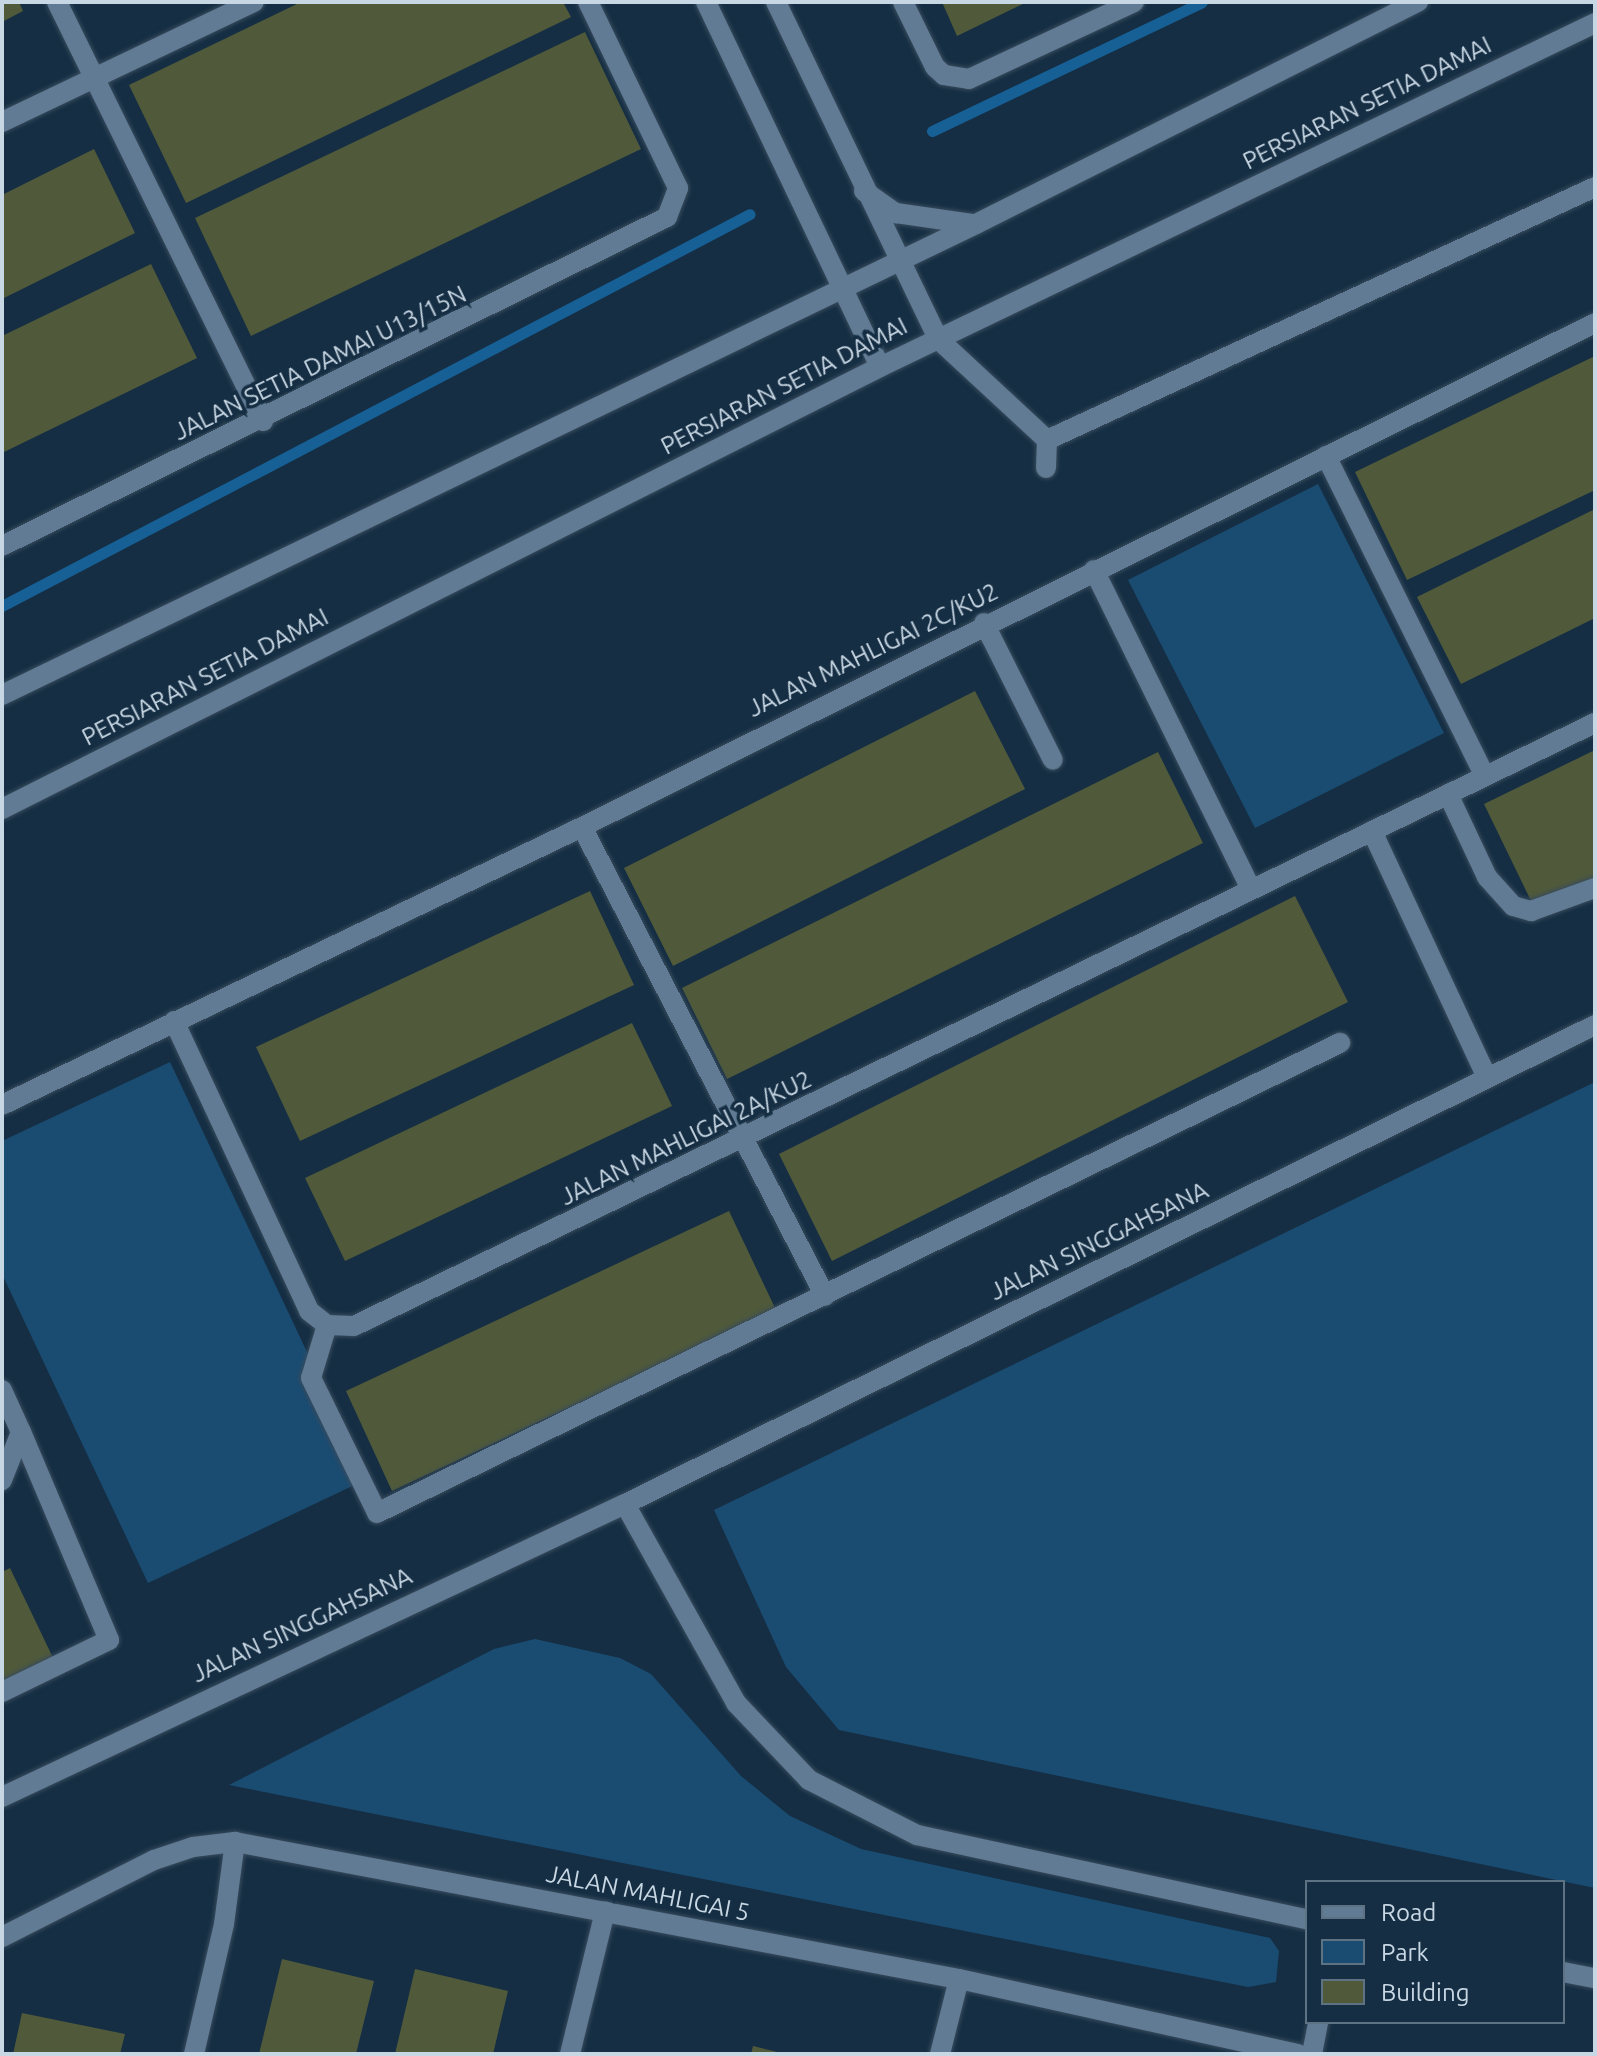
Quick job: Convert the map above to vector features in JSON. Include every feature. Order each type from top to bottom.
[{"type":"street","points":[[57,2],[263,421]]},
{"type":"street","points":[[2,122],[254,2]]},
{"type":"street","name":"JALAN SETIA DAMAI U13/15N","points":[[2,546],[263,421],[659,224],[674,208],[678,188],[588,2]]},
{"type":"street","points":[[706,2],[840,289],[880,367]]},
{"type":"street","points":[[776,2],[897,261],[938,339],[1047,440],[1046,468]]},
{"type":"street","points":[[903,2],[935,67],[956,79],[984,75],[1134,2]]},
{"type":"street","points":[[2,695],[976,224],[1418,2]]},
{"type":"street","name":"PERSIARAN SETIA DAMAI","points":[[2,809],[880,367],[1595,23]]},
{"type":"street","points":[[1047,440],[1595,187]]},
{"type":"street","points":[[864,191],[896,213],[930,221],[976,224]]},
{"type":"street","name":"JALAN MAHLIGAI 2C/KU2","points":[[2,1105],[582,827],[984,623],[1595,323]]},
{"type":"street","points":[[1326,456],[1485,776]]},
{"type":"street","points":[[1094,570],[1251,889]]},
{"type":"street","points":[[984,623],[1053,760]]},
{"type":"street","name":"JALAN MAHLIGAI 2A/KU2","points":[[327,1325],[354,1326],[746,1139],[1595,723]]},
{"type":"street","points":[[1448,794],[1487,877],[1513,906],[1531,911],[1595,888]]},
{"type":"street","points":[[582,827],[825,1296]]},
{"type":"street","points":[[1372,831],[1487,1078]]},
{"type":"street","points":[[174,1021],[309,1311],[327,1325],[311,1378],[377,1513],[1340,1043]]},
{"type":"street","name":"JALAN SINGGAHSANA","points":[[2,1797],[625,1504],[1595,1025]]},
{"type":"street","points":[[2,1390],[109,1640],[2,1692]]},
{"type":"street","points":[[2,1480],[21,1432]]},
{"type":"street","points":[[625,1504],[736,1703],[809,1780],[917,1835],[1305,1919]]},
{"type":"street","points":[[194,2054],[224,1924],[235,1842]]},
{"type":"street","name":"JALAN MAHLIGAI 5","points":[[2,1937],[154,1860],[193,1847],[235,1842],[959,1979],[1298,2054]]},
{"type":"street","points":[[570,2054],[605,1911]]},
{"type":"street","points":[[1565,1972],[1595,1978]]},
{"type":"street","points":[[940,2054],[959,1979]]},
{"type":"street","points":[[1312,2054],[1318,2024]]},
{"type":"green space","points":[[1318,484],[1444,733],[1255,828],[1128,580]]},
{"type":"green space","points":[[170,1062],[367,1479],[148,1583],[2,1274],[2,1141]]},
{"type":"green space","points":[[1595,1082],[1595,1888],[839,1730],[786,1667],[714,1510]]},
{"type":"green space","points":[[535,1639],[620,1658],[651,1674],[741,1776],[790,1816],[861,1849],[1270,1938],[1279,1951],[1276,1982],[1248,1987],[229,1785],[494,1649]]},
{"type":"building","points":[[2,2],[19,2],[23,11],[2,22]]},
{"type":"building","points":[[301,2],[563,2],[571,17],[186,203],[129,85]]},
{"type":"building","points":[[942,2],[1027,2],[957,36]]},
{"type":"building","points":[[585,32],[641,149],[251,336],[195,218]]},
{"type":"building","points":[[94,149],[135,233],[2,299],[2,195]]},
{"type":"building","points":[[151,264],[197,358],[2,453],[2,336]]},
{"type":"building","points":[[1595,356],[1595,490],[1407,580],[1355,472]]},
{"type":"building","points":[[1595,509],[1595,618],[1461,684],[1417,597]]},
{"type":"building","points":[[975,691],[1025,789],[673,966],[624,868]]},
{"type":"building","points":[[1595,750],[1595,878],[1534,907],[1484,804]]},
{"type":"building","points":[[1158,752],[1203,843],[727,1079],[682,988]]},
{"type":"building","points":[[590,891],[634,985],[300,1141],[256,1047]]},
{"type":"building","points":[[1295,896],[1348,1002],[832,1261],[779,1154]]},
{"type":"building","points":[[632,1023],[672,1106],[345,1261],[305,1178]]},
{"type":"building","points":[[729,1211],[776,1310],[392,1491],[346,1391]]},
{"type":"building","points":[[10,1568],[55,1662],[2,1687],[2,1572]]},
{"type":"building","points":[[282,1959],[374,1981],[356,2054],[259,2054]]},
{"type":"building","points":[[415,1969],[508,1991],[493,2054],[395,2054]]},
{"type":"building","points":[[22,2013],[125,2034],[120,2054],[13,2054]]},
{"type":"building","points":[[753,2046],[781,2053],[781,2054],[751,2054]]},
{"type":"waterway","points":[[932,131],[1202,2]]},
{"type":"waterway","points":[[2,606],[750,214]]}]
